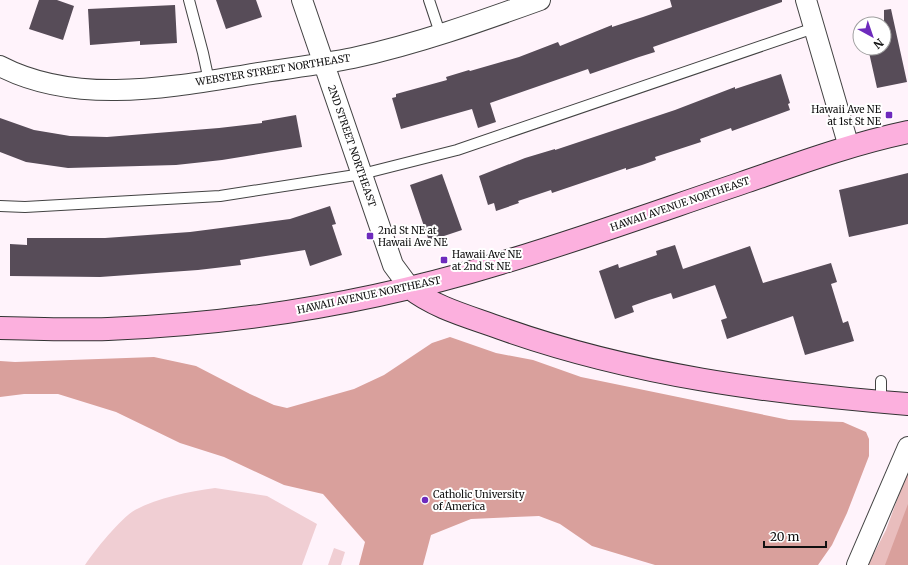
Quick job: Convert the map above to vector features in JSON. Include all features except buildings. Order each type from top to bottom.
[{"type":"street","name":"2ND STREET NORTHEAST","points":[[302,0],[393,265],[410,288]]},
{"type":"street","name":"WEBSTER STREET NORTHEAST","points":[[0,66],[40,82],[67,88],[146,88],[209,81],[352,58],[440,33],[540,0]]},
{"type":"street","points":[[806,0],[849,147]]},
{"type":"street","name":"HAWAII AVENUE NORTHEAST","points":[[0,328],[107,329],[195,323],[294,311],[410,288],[470,273],[566,243],[849,147],[908,132]]},
{"type":"street","points":[[410,288],[429,301],[490,325],[552,345],[621,364],[682,377],[758,390],[908,404]]},
{"type":"street","points":[[857,565],[908,447]]},
{"type":"lane","points":[[189,0],[209,81]]},
{"type":"lane","points":[[429,0],[440,33]]},
{"type":"lane","points":[[0,206],[25,207],[220,196],[362,174],[457,150],[814,28]]},
{"type":"lane","points":[[881,381],[881,402]]},
{"type":"shaded area","name":"Catholic University of America","points":[[450,337],[496,353],[533,360],[581,377],[789,420],[843,422],[866,432],[869,439],[869,456],[847,513],[832,545],[818,565],[655,565],[592,546],[560,524],[539,516],[471,519],[431,535],[423,565],[359,565],[365,542],[323,494],[284,485],[224,457],[180,443],[116,412],[58,394],[24,394],[0,397],[0,361],[15,362],[154,357],[196,366],[250,394],[274,405],[287,408],[354,389],[384,375],[432,343]]},
{"type":"shaded area","points":[[908,470],[908,565],[868,565],[886,530]]},
{"type":"shaded area","points":[[215,488],[267,496],[317,524],[302,565],[85,565],[115,527],[135,510],[164,498]]},
{"type":"shaded area","points":[[908,504],[908,565],[885,565]]},
{"type":"shaded area","points":[[334,548],[345,552],[341,565],[328,565]]},
{"type":"place","name":"Hawaii Ave NE at 1st St NE","points":[[889,115]]},
{"type":"place","name":"2nd St NE at Hawaii Ave NE","points":[[370,236]]},
{"type":"place","name":"Hawaii Ave NE at 2nd St NE","points":[[444,260]]},
{"type":"place","name":"Catholic University of America","points":[[425,500]]}]
